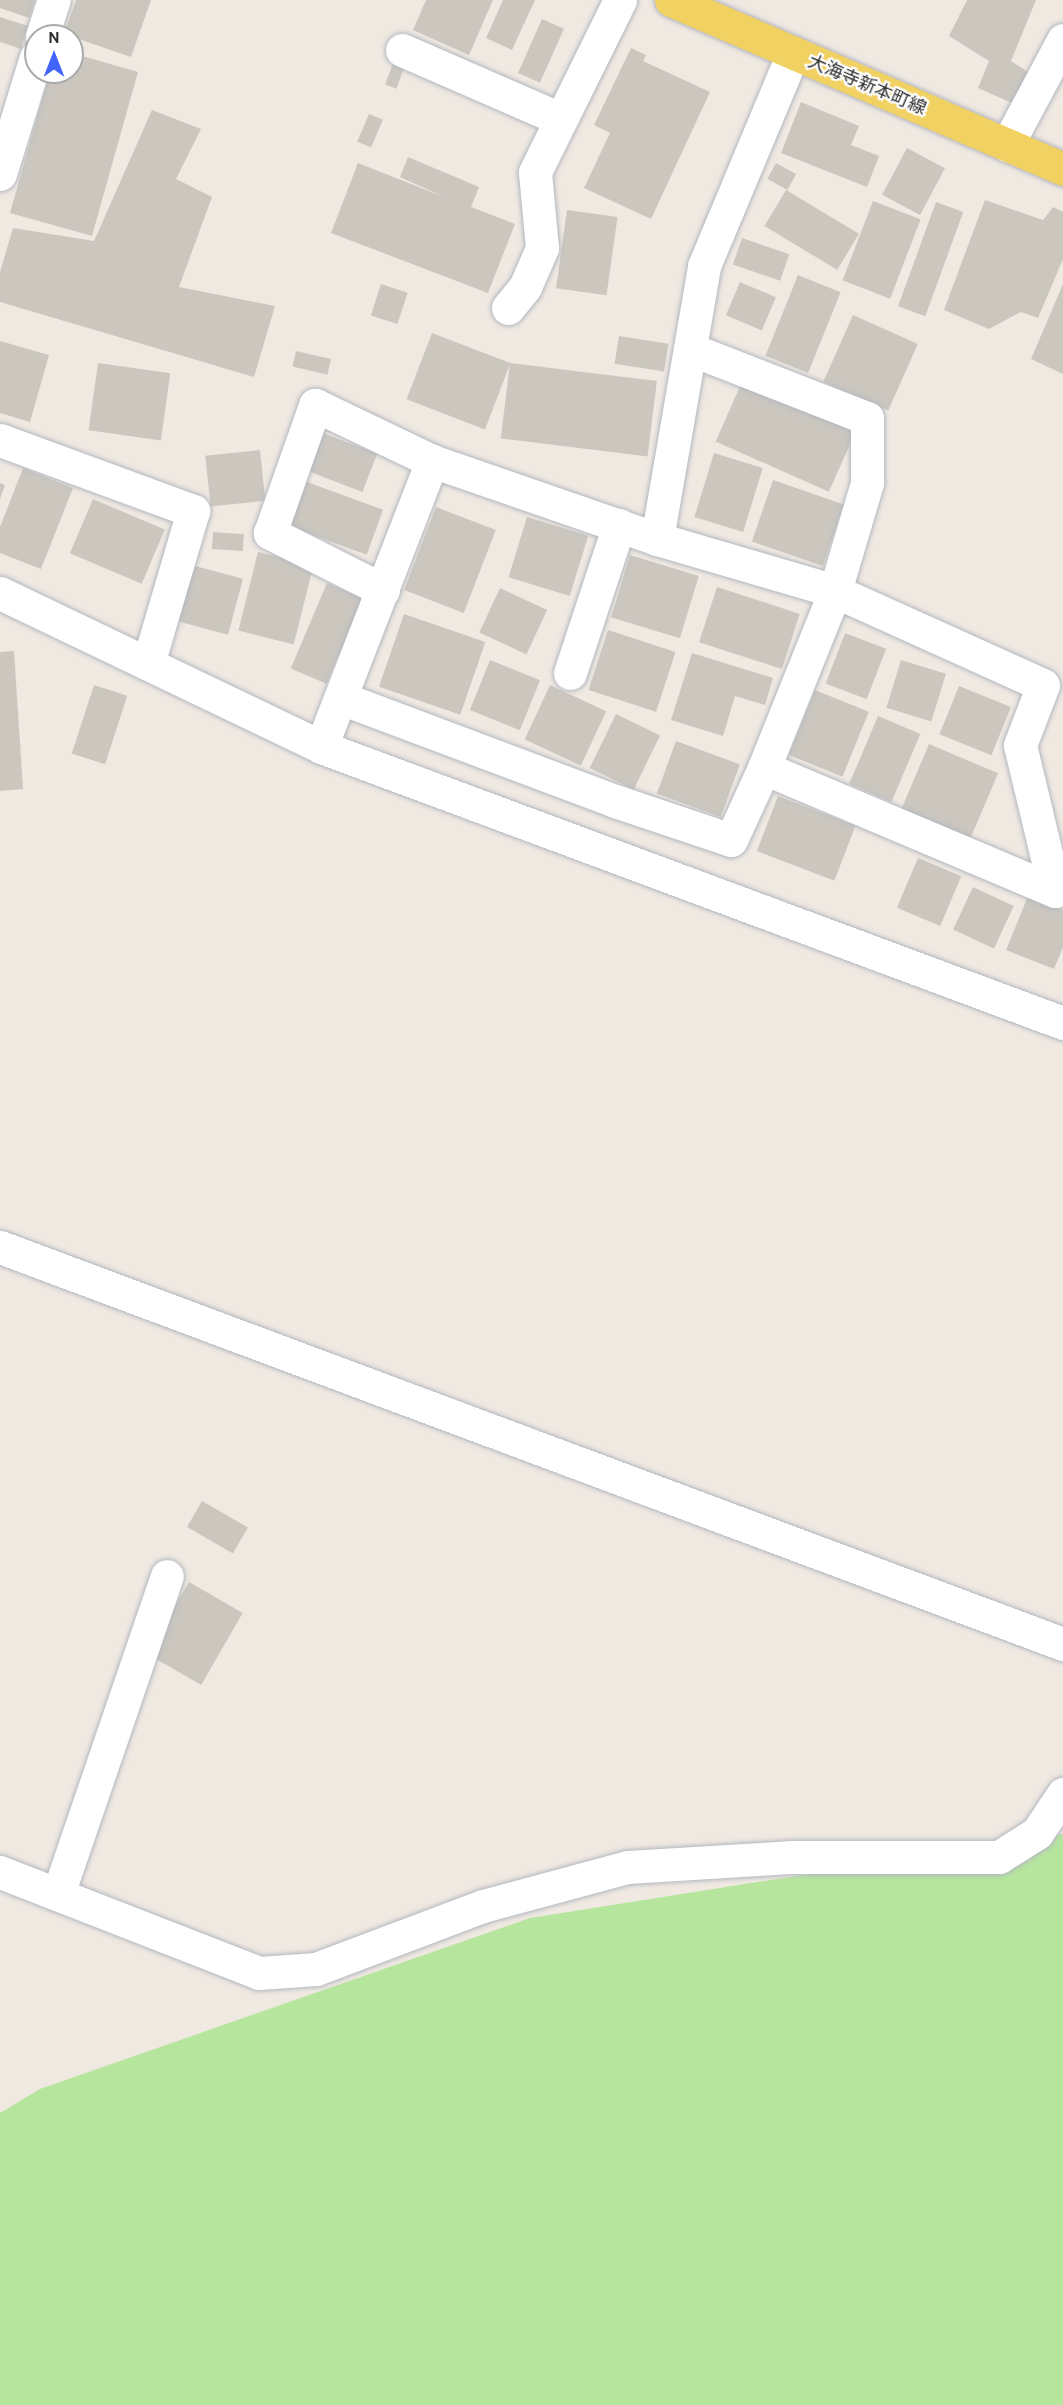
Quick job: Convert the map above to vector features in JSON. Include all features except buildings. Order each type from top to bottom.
[{"type":"main road","name":"大海寺新本町線","points":[[671,0],[1063,169]]},
{"type":"street","points":[[46,24],[54,0]]},
{"type":"street","points":[[508,308],[525,287],[542,248],[535,172],[621,0]]},
{"type":"street","points":[[1007,145],[1063,39]]},
{"type":"street","points":[[402,50],[561,119]]},
{"type":"street","points":[[657,539],[704,266],[793,53]]},
{"type":"street","points":[[0,174],[28,84]]},
{"type":"street","points":[[341,698],[615,801],[731,840],[764,768],[835,591],[867,483],[867,418],[690,349]]},
{"type":"street","points":[[383,590],[270,532],[315,405],[432,461],[657,539],[835,591],[1043,685],[1020,746],[1055,891],[764,768]]},
{"type":"street","points":[[0,441],[193,511],[148,664]]},
{"type":"street","points":[[321,747],[432,461]]},
{"type":"street","points":[[570,673],[619,525]]},
{"type":"street","points":[[0,593],[321,747],[1063,1023]]},
{"type":"street","points":[[0,1247],[1063,1644]]},
{"type":"street","points":[[58,1894],[167,1576]]},
{"type":"street","points":[[0,1872],[259,1973],[316,1970],[483,1906],[628,1867],[790,1857],[999,1857],[1037,1833],[1063,1794]]},
{"type":"green space","points":[[1063,1834],[1063,2405],[0,2405],[0,2113],[40,2089],[530,1918]]}]
